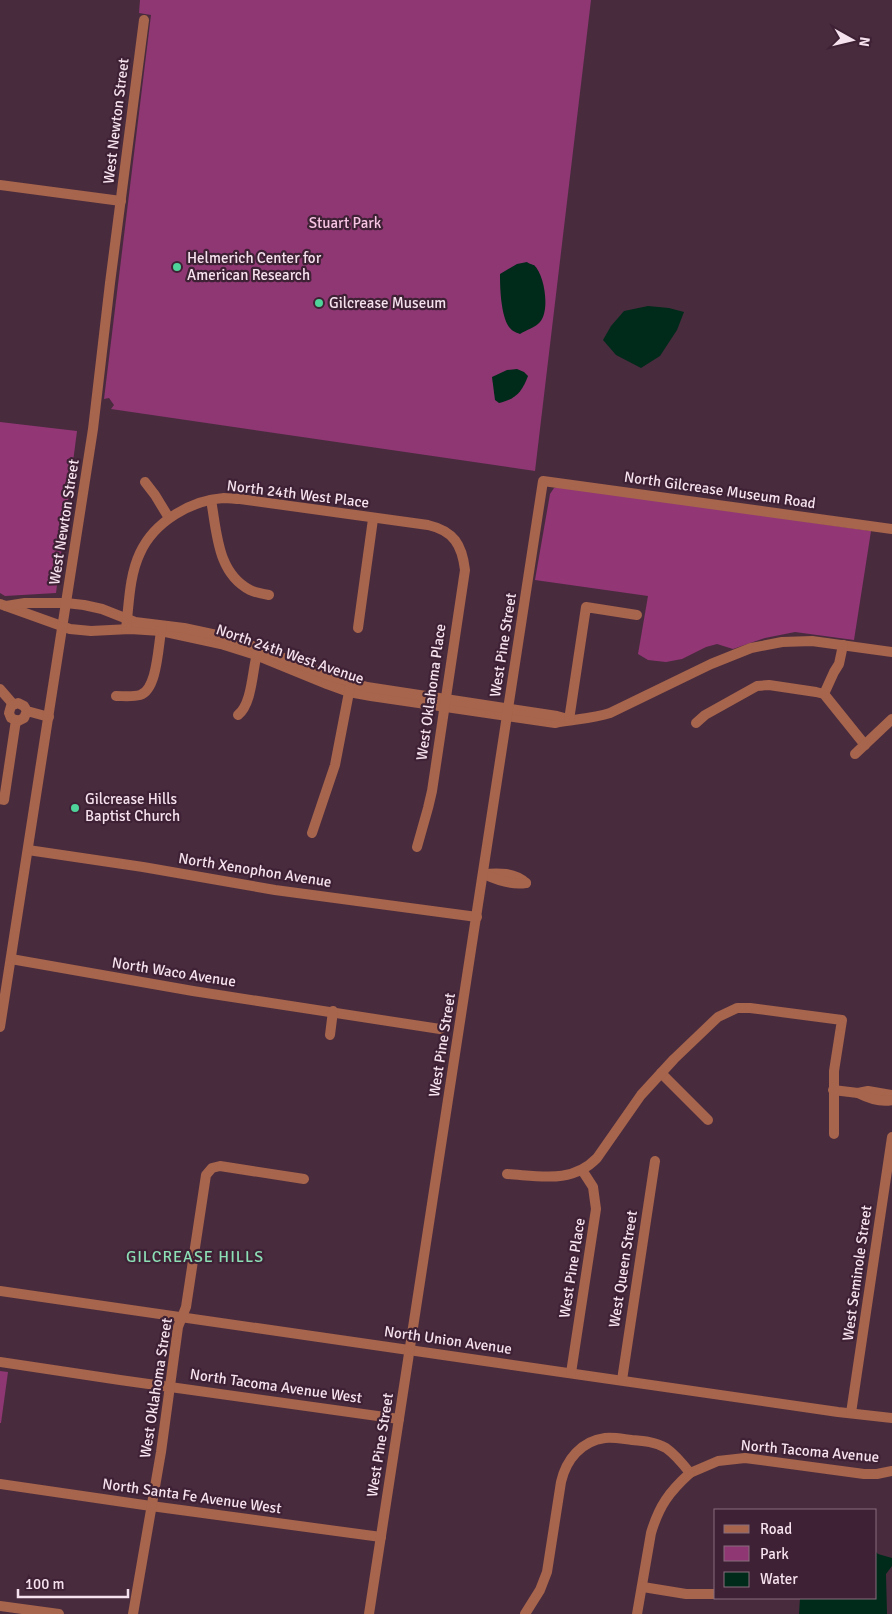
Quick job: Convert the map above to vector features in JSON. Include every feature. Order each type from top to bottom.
[{"type":"street","name":"West Newton Street","points":[[0,1027],[95,415],[144,20]]},
{"type":"street","points":[[0,185],[121,201]]},
{"type":"street","name":"North Gilcrease Museum Road","points":[[543,481],[892,529]]},
{"type":"street","name":"West Pine Street","points":[[369,1614],[543,481]]},
{"type":"street","points":[[145,482],[169,518]]},
{"type":"street","name":"North 24th West Place","points":[[127,624],[133,576],[139,554],[152,534],[169,518],[186,509],[211,500],[224,498],[240,499],[436,527],[451,535],[456,541]]},
{"type":"street","points":[[211,500],[220,550],[229,572],[233,578],[251,591],[269,595]]},
{"type":"street","points":[[358,628],[373,519]]},
{"type":"street","name":"West Oklahoma Place","points":[[417,847],[428,808],[465,570],[463,556],[456,541]]},
{"type":"street","name":"North 24th West Avenue","points":[[2,605],[66,603],[102,609],[127,624]]},
{"type":"street","name":"North 24th West Avenue","points":[[2,605],[79,630],[127,624],[213,633],[257,651],[324,674],[350,688],[387,691],[445,703],[508,713],[557,716],[569,720],[590,718],[610,713],[725,658],[751,648],[789,642],[812,641],[892,652]]},
{"type":"street","points":[[569,720],[586,607],[637,615]]},
{"type":"street","points":[[116,696],[140,695],[145,693],[150,687],[154,674],[161,628]]},
{"type":"street","points":[[824,694],[839,664],[839,644]]},
{"type":"street","points":[[238,715],[247,702],[257,651]]},
{"type":"street","points":[[696,723],[705,715],[757,686],[769,686],[824,694],[865,744]]},
{"type":"street","points":[[312,833],[335,765],[350,688]]},
{"type":"street","points":[[0,689],[13,704]]},
{"type":"street","points":[[18,703],[24,706],[26,711],[24,718],[16,720],[11,718],[9,713],[13,704],[18,703]]},
{"type":"street","points":[[26,711],[49,717]]},
{"type":"street","points":[[855,754],[892,719]]},
{"type":"street","points":[[0,799],[4,800],[16,720]]},
{"type":"street","name":"North Xenophon Avenue","points":[[28,850],[143,867],[275,890],[477,918]]},
{"type":"street","name":"North Waco Avenue","points":[[11,959],[193,991],[333,1011],[440,1029]]},
{"type":"street","points":[[507,1174],[561,1176],[574,1174],[582,1170],[597,1158],[641,1095],[661,1073],[718,1017],[738,1008],[842,1020],[834,1071],[834,1134]]},
{"type":"street","points":[[330,1035],[333,1011]]},
{"type":"street","points":[[661,1073],[708,1120]]},
{"type":"street","points":[[833,1090],[858,1093],[868,1091],[892,1096]]},
{"type":"street","points":[[858,1093],[869,1099],[892,1100]]},
{"type":"street","name":"West Seminole Street","points":[[851,1413],[892,1137]]},
{"type":"street","name":"West Queen Street","points":[[622,1380],[655,1162]]},
{"type":"street","name":"West Oklahoma Street","points":[[134,1614],[161,1452],[178,1327],[186,1307],[206,1175],[212,1168],[220,1166],[304,1179]]},
{"type":"street","name":"West Pine Place","points":[[571,1373],[596,1209],[593,1187],[582,1170]]},
{"type":"street","name":"North Union Avenue","points":[[0,1291],[892,1418]]},
{"type":"street","name":"North Tacoma Avenue West","points":[[0,1362],[400,1419]]},
{"type":"street","points":[[525,1614],[540,1590],[547,1572],[561,1482],[565,1469],[578,1451],[602,1438],[655,1444],[672,1453],[690,1473],[670,1493],[657,1514],[651,1533],[638,1614]]},
{"type":"street","name":"North Tacoma Avenue","points":[[690,1473],[718,1461],[745,1458],[864,1474],[892,1471]]},
{"type":"street","name":"North Santa Fe Avenue West","points":[[0,1484],[381,1537]]},
{"type":"street","points":[[643,1587],[686,1594],[714,1594]]},
{"type":"street","points":[[0,1606],[59,1614]]},
{"type":"green space","name":"Stuart Park","points":[[140,0],[591,0],[535,471],[111,409],[114,405],[109,398],[104,399],[151,15],[139,13]]},
{"type":"green space","points":[[0,1371],[8,1372],[1,1423],[0,1423]]},
{"type":"shaded area","points":[[0,422],[77,431],[56,593],[5,596],[0,593]]},
{"type":"shaded area","points":[[562,486],[871,531],[854,640],[795,632],[765,638],[733,649],[717,644],[706,647],[682,659],[666,662],[648,660],[638,654],[648,596],[535,580],[550,494],[554,488]]},
{"type":"water","points":[[527,262],[534,265],[541,277],[545,293],[545,310],[538,324],[520,334],[510,328],[504,316],[500,274],[517,264]]},
{"type":"water","points":[[648,306],[684,312],[677,330],[660,356],[641,368],[616,355],[603,340],[611,326],[624,311]]},
{"type":"water","points":[[517,369],[528,376],[523,386],[514,397],[499,403],[495,400],[492,377],[507,370]]},
{"type":"water","points":[[877,1553],[892,1558],[892,1566],[886,1574],[887,1614],[799,1614],[800,1599],[877,1599]]},
{"type":"place","name":"Helmerich Center for American Research","points":[[177,267]]},
{"type":"place","name":"Gilcrease Museum","points":[[319,303]]},
{"type":"place","name":"Gilcrease Hills Baptist Church","points":[[75,808]]},
{"type":"district","name":"GILCREASE HILLS","points":[[195,1257]]}]
